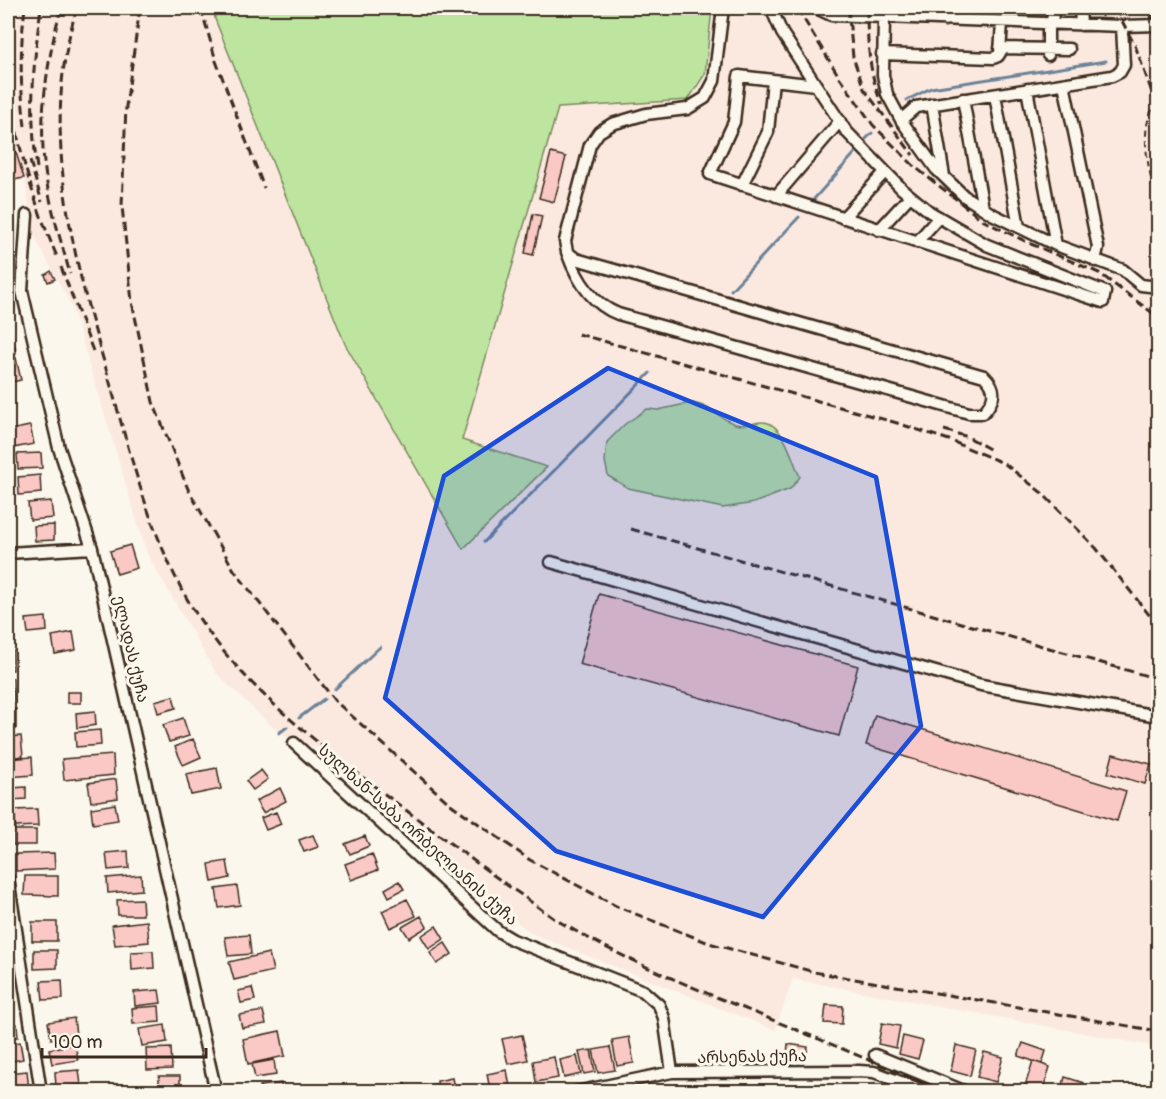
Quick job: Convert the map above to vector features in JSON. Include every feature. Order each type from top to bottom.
[{"type":"street","points":[[567,252],[576,259],[984,376],[991,383],[994,398],[983,413],[969,413],[618,314],[606,309],[592,298],[571,263],[567,252],[565,241],[590,145],[599,132],[629,118],[687,109],[705,98],[714,81],[723,8]]},
{"type":"street","points":[[771,8],[782,33],[840,121],[846,131],[910,196],[939,217],[987,245],[1105,292],[1103,302],[710,174],[734,122],[740,76],[816,85]]},
{"type":"street","points":[[816,8],[831,15],[884,18],[922,13],[945,20],[1158,26]]},
{"type":"street","points":[[945,20],[946,8]]},
{"type":"street","points":[[1048,52],[1052,8]]},
{"type":"street","points":[[1080,8],[1081,25]]},
{"type":"street","points":[[1158,8],[1158,15]]},
{"type":"street","points":[[884,18],[882,54],[887,94],[901,120],[936,169],[964,196],[983,208],[1056,245],[1123,270],[1141,285],[1158,287]]},
{"type":"street","points":[[882,54],[993,58],[998,56],[1002,22]]},
{"type":"street","points":[[901,120],[916,107],[1112,76],[1120,72],[1124,65],[1122,26]]},
{"type":"street","points":[[1000,48],[1048,52],[1069,49]]},
{"type":"street","points":[[742,185],[768,132],[773,80]]},
{"type":"street","points":[[1064,84],[1098,248],[1095,261]]},
{"type":"street","points":[[1027,90],[1056,245]]},
{"type":"street","points":[[995,94],[1019,227]]},
{"type":"street","points":[[963,99],[983,208]]},
{"type":"street","points":[[932,104],[944,176]]},
{"type":"street","points":[[776,196],[840,121]]},
{"type":"street","points":[[843,218],[885,172]]},
{"type":"street","points":[[879,230],[910,196]]},
{"type":"street","name":"ელადას ქუჩა","points":[[27,215],[22,291],[59,448],[92,548],[216,1092]]},
{"type":"street","points":[[917,242],[939,217]]},
{"type":"street","points":[[8,553],[92,548]]},
{"type":"street","points":[[551,562],[981,685],[1158,716]]},
{"type":"street","name":"სულხან-საბა ორბელიანის ქუჩა","points":[[294,743],[498,931],[513,940],[643,991],[659,1005],[664,1018],[672,1072]]},
{"type":"street","points":[[8,878],[41,1092]]},
{"type":"street","points":[[875,1055],[966,1092]]},
{"type":"street","name":"არსენას ქუჩა","points":[[576,1092],[672,1072],[859,1071],[874,1072],[927,1092]]},
{"type":"path","points":[[1158,100],[1146,128],[1150,172],[1158,209]]},
{"type":"highlighted area","points":[[608,368],[876,477],[921,726],[763,917],[556,851],[385,698],[444,476]]},
{"type":"shaded area","points":[[8,8],[214,8],[215,19],[463,549],[547,466],[462,440],[558,107],[688,100],[705,74],[712,8],[1158,8],[1158,1047],[793,979],[775,1030],[530,933],[320,750],[279,733],[216,673],[147,554],[71,305],[33,234],[25,180],[8,183]]},
{"type":"green space","points":[[214,8],[712,8],[705,74],[688,100],[558,108],[462,440],[547,467],[463,549],[345,344],[215,19]]},
{"type":"green space","points":[[690,403],[702,405],[735,424],[763,422],[776,428],[786,443],[800,477],[790,489],[754,503],[723,508],[628,488],[608,476],[605,461],[607,442],[625,424],[647,409],[658,410]]},
{"type":"building","points":[[1015,8],[1040,8],[1040,10]]},
{"type":"building","points":[[8,127],[24,178],[8,181]]},
{"type":"building","points":[[551,153],[566,157],[554,202],[539,198]]},
{"type":"building","points":[[533,214],[542,216],[533,255],[525,253]]},
{"type":"building","points":[[51,271],[55,279],[48,282],[45,275]]},
{"type":"building","points":[[8,336],[13,336],[16,353],[8,354]]},
{"type":"building","points":[[16,358],[21,380],[8,383],[8,360]]},
{"type":"building","points":[[30,426],[34,444],[13,448],[10,430]]},
{"type":"building","points":[[41,453],[42,468],[18,469],[17,454]]},
{"type":"building","points":[[40,475],[41,493],[19,495],[18,477]]},
{"type":"building","points":[[51,501],[53,518],[30,520],[28,503]]},
{"type":"building","points":[[54,525],[54,540],[35,541],[34,526]]},
{"type":"building","points":[[130,545],[137,568],[117,574],[110,551]]},
{"type":"building","points":[[599,594],[858,666],[839,736],[579,664]]},
{"type":"building","points":[[46,617],[47,631],[28,633],[26,619]]},
{"type":"building","points":[[73,632],[76,650],[55,654],[52,636]]},
{"type":"building","points":[[8,649],[13,650],[13,670],[8,670]]},
{"type":"building","points":[[8,678],[13,678],[14,702],[8,702]]},
{"type":"building","points":[[67,692],[81,692],[81,703],[67,703]]},
{"type":"building","points":[[173,696],[176,708],[158,713],[155,701]]},
{"type":"building","points":[[8,709],[16,709],[16,729],[8,729]]},
{"type":"building","points":[[95,711],[96,725],[77,728],[76,713]]},
{"type":"building","points":[[875,715],[1126,791],[1117,821],[866,745]]},
{"type":"building","points":[[183,718],[189,736],[169,742],[163,725]]},
{"type":"building","points":[[100,730],[101,745],[76,747],[75,732]]},
{"type":"building","points":[[21,736],[23,756],[8,758],[8,737]]},
{"type":"building","points":[[193,739],[201,757],[183,765],[175,747]]},
{"type":"building","points":[[1113,754],[1151,764],[1145,784],[1108,773]]},
{"type":"building","points":[[113,755],[114,775],[64,780],[62,759]]},
{"type":"building","points":[[32,757],[33,775],[8,777],[8,759]]},
{"type":"building","points":[[217,768],[221,789],[191,795],[186,774]]},
{"type":"building","points":[[261,770],[268,779],[253,790],[246,781]]},
{"type":"building","points":[[116,779],[118,798],[91,802],[88,783]]},
{"type":"building","points":[[26,787],[26,799],[12,800],[11,788]]},
{"type":"building","points":[[280,788],[286,801],[263,813],[256,801]]},
{"type":"building","points":[[115,804],[118,820],[93,824],[91,808]]},
{"type":"building","points":[[37,809],[38,826],[15,827],[15,810]]},
{"type":"building","points":[[276,812],[281,824],[266,830],[261,818]]},
{"type":"building","points":[[13,830],[36,830],[36,845],[13,845]]},
{"type":"building","points":[[313,835],[318,847],[304,852],[299,840]]},
{"type":"building","points":[[365,836],[369,846],[350,854],[345,844]]},
{"type":"building","points":[[128,851],[129,868],[108,870],[106,853]]},
{"type":"building","points":[[54,853],[55,869],[16,871],[16,854]]},
{"type":"building","points":[[372,854],[378,870],[351,880],[345,864]]},
{"type":"building","points":[[227,861],[230,878],[212,882],[209,864]]},
{"type":"building","points":[[141,875],[142,890],[108,893],[107,878]]},
{"type":"building","points":[[25,876],[58,876],[58,896],[24,895]]},
{"type":"building","points":[[399,881],[404,889],[389,897],[385,889]]},
{"type":"building","points":[[237,886],[240,905],[219,908],[216,889]]},
{"type":"building","points":[[142,899],[143,915],[118,915],[117,900]]},
{"type":"building","points":[[407,899],[416,916],[390,928],[382,911]]},
{"type":"building","points":[[421,916],[427,927],[409,938],[402,927]]},
{"type":"building","points":[[147,921],[149,942],[115,945],[112,925]]},
{"type":"building","points":[[32,922],[57,922],[57,941],[32,941]]},
{"type":"building","points":[[436,926],[444,939],[429,949],[421,936]]},
{"type":"building","points":[[249,935],[251,954],[228,956],[225,937]]},
{"type":"building","points":[[445,943],[452,954],[437,964],[430,953]]},
{"type":"building","points":[[34,950],[57,950],[57,968],[34,969]]},
{"type":"building","points":[[153,951],[154,968],[132,970],[131,952]]},
{"type":"building","points":[[269,953],[273,971],[234,980],[229,962]]},
{"type":"building","points":[[8,979],[10,979],[13,994],[8,995]]},
{"type":"building","points":[[62,980],[63,999],[43,1000],[41,981]]},
{"type":"building","points":[[252,988],[255,1000],[241,1003],[238,991]]},
{"type":"building","points":[[159,990],[161,1003],[135,1006],[134,992]]},
{"type":"building","points":[[826,1005],[843,1006],[842,1024],[824,1023]]},
{"type":"building","points":[[159,1006],[160,1022],[133,1024],[132,1008]]},
{"type":"building","points":[[263,1011],[266,1024],[242,1028],[239,1015]]},
{"type":"building","points":[[74,1018],[76,1035],[51,1039],[48,1022]]},
{"type":"building","points":[[882,1023],[900,1026],[896,1048],[878,1044]]},
{"type":"building","points":[[8,1024],[17,1024],[18,1037],[8,1037]]},
{"type":"building","points":[[165,1025],[167,1042],[142,1046],[139,1029]]},
{"type":"building","points":[[280,1031],[285,1056],[248,1064],[243,1039]]},
{"type":"building","points":[[522,1035],[528,1060],[508,1064],[502,1039]]},
{"type":"building","points":[[903,1036],[923,1041],[918,1059],[899,1054]]},
{"type":"building","points":[[629,1037],[634,1063],[617,1066],[612,1040]]},
{"type":"building","points":[[20,1042],[23,1059],[8,1062],[8,1044]]},
{"type":"building","points":[[1023,1043],[1046,1051],[1042,1064],[1018,1056]]},
{"type":"building","points":[[75,1044],[78,1060],[52,1064],[49,1049]]},
{"type":"building","points":[[788,1044],[808,1047],[806,1057],[787,1054]]},
{"type":"building","points":[[956,1045],[976,1050],[970,1076],[951,1071]]},
{"type":"building","points":[[610,1047],[615,1070],[598,1073],[593,1050]]},
{"type":"building","points":[[171,1048],[172,1069],[147,1070],[146,1049]]},
{"type":"building","points":[[591,1050],[595,1072],[584,1074],[579,1052]]},
{"type":"building","points":[[984,1052],[1003,1057],[996,1082],[977,1077]]},
{"type":"building","points":[[577,1056],[581,1074],[564,1078],[560,1060]]},
{"type":"building","points":[[554,1057],[558,1078],[536,1082],[533,1061]]},
{"type":"building","points":[[274,1060],[276,1075],[255,1078],[252,1064]]},
{"type":"building","points":[[1033,1061],[1050,1067],[1042,1092],[1023,1092]]},
{"type":"building","points":[[79,1070],[81,1085],[56,1087],[55,1072]]},
{"type":"building","points":[[507,1070],[510,1087],[490,1090],[487,1074]]},
{"type":"building","points":[[27,1071],[29,1090],[8,1092],[8,1073]]},
{"type":"building","points":[[159,1076],[180,1076],[180,1092],[159,1092]]},
{"type":"building","points":[[1065,1077],[1084,1083],[1081,1092],[1061,1092]]},
{"type":"building","points":[[452,1078],[455,1092],[438,1092],[437,1081]]},
{"type":"building","points":[[281,1083],[282,1092],[260,1092],[260,1086]]},
{"type":"building","points":[[405,1083],[407,1092],[389,1092],[387,1086]]},
{"type":"building","points":[[435,1084],[436,1092],[421,1092],[420,1086]]},
{"type":"building","points":[[1085,1086],[1102,1088],[1101,1092],[1084,1092]]},
{"type":"waterway","points":[[907,100],[931,88],[1106,61]]},
{"type":"waterway","points":[[866,139],[872,133]]},
{"type":"waterway","points":[[814,199],[855,153]]},
{"type":"waterway","points":[[731,290],[799,217]]},
{"type":"waterway","points":[[484,542],[650,373]]},
{"type":"waterway","points":[[335,689],[380,647]]},
{"type":"waterway","points":[[299,718],[324,699]]},
{"type":"waterway","points":[[279,733],[287,727]]},
{"type":"railway","points":[[25,8],[21,67],[25,126]]},
{"type":"railway","points":[[37,168],[33,127],[33,88],[41,8]]},
{"type":"railway","points":[[61,8],[46,84],[43,143],[48,191],[70,274]]},
{"type":"railway","points":[[77,8],[66,51],[61,94],[60,138],[70,226],[79,270],[145,503],[181,588],[220,648],[294,723],[463,853],[558,921],[658,972],[945,1092]]},
{"type":"railway","points":[[140,8],[126,106],[122,206],[132,302],[153,402],[188,489],[234,570],[335,701],[449,803],[530,860],[618,907],[709,943],[814,972],[1158,1031]]},
{"type":"railway","points":[[201,8],[216,61],[264,188]]},
{"type":"railway","points":[[797,8],[840,78],[873,125],[915,167],[984,221],[1099,273],[1158,317]]},
{"type":"railway","points":[[848,8],[853,57],[864,89],[913,155]]},
{"type":"railway","points":[[867,8],[870,57],[874,81],[882,105]]},
{"type":"railway","points":[[1102,8],[1102,21]]},
{"type":"railway","points":[[1117,8],[1136,48],[1158,109]]},
{"type":"railway","points":[[8,78],[15,125],[26,170],[58,259]]},
{"type":"railway","points":[[30,161],[42,202]]},
{"type":"railway","points":[[61,267],[93,351]]},
{"type":"railway","points":[[578,334],[897,423],[949,440],[1005,464],[1042,493],[1096,548],[1158,626]]},
{"type":"railway","points":[[944,430],[968,437],[993,451]]},
{"type":"railway","points":[[631,529],[1158,679]]}]
